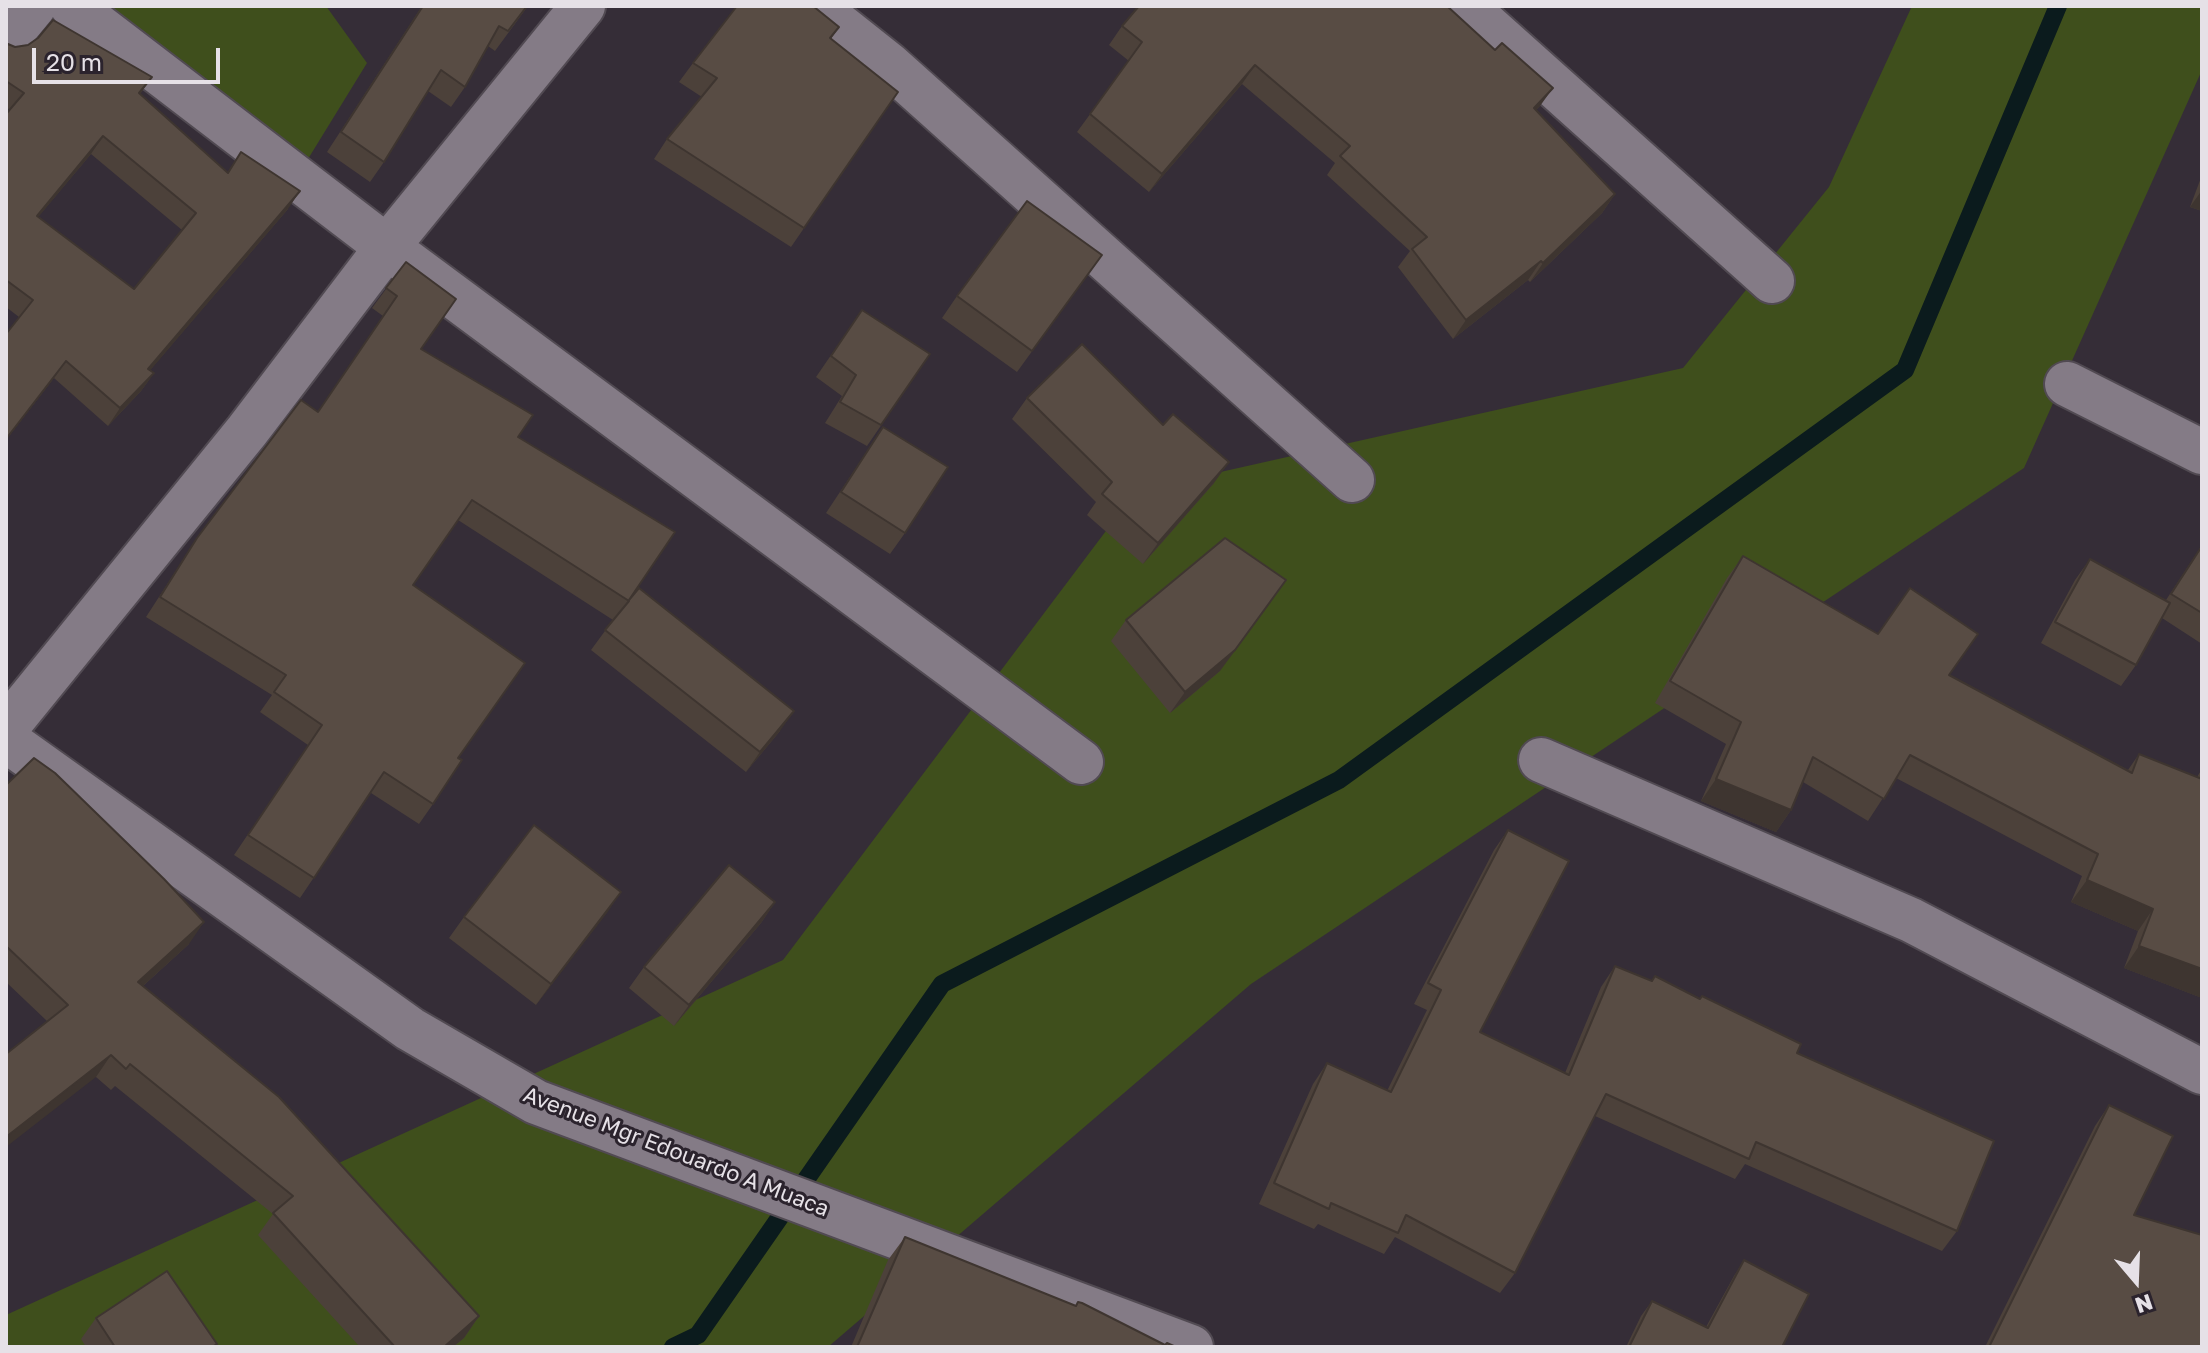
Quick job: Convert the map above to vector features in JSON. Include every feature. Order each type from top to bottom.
[{"type":"street","points":[[6,40],[34,6]]},
{"type":"street","points":[[72,6],[387,247],[1081,762]]},
{"type":"street","points":[[6,728],[247,431],[387,247],[583,6]]},
{"type":"street","points":[[815,6],[888,64],[1352,480]]},
{"type":"street","points":[[1465,6],[1772,281]]},
{"type":"street","points":[[2067,384],[2202,452]]},
{"type":"street","name":"Avenue Mgr Edouardo A Muaca","points":[[6,740],[410,1029],[536,1102],[1191,1347]]},
{"type":"street","points":[[1541,760],[1911,920],[2202,1072]]},
{"type":"green space","points":[[77,6],[326,6],[367,63],[300,172]]},
{"type":"green space","points":[[1912,6],[2202,6],[2202,70],[2024,468],[1251,984],[828,1347],[6,1347],[6,1315],[783,960],[1136,491],[1683,368],[1829,187]]},
{"type":"building","points":[[423,6],[527,6],[508,31],[499,26],[465,87],[441,70],[384,162],[341,132]]},
{"type":"building","points":[[737,6],[813,6],[839,27],[830,38],[898,92],[804,228],[667,139],[717,78],[693,63]]},
{"type":"building","points":[[1139,6],[1447,6],[1495,50],[1502,43],[1553,88],[1534,108],[1615,194],[1543,263],[1541,261],[1466,320],[1412,249],[1427,237],[1340,156],[1350,146],[1255,65],[1162,174],[1090,114],[1142,42],[1122,26]]},
{"type":"building","points":[[53,20],[152,77],[139,93],[228,173],[241,152],[300,191],[148,369],[154,373],[120,408],[66,361],[6,439],[6,334],[33,300],[6,280],[6,114],[24,93],[6,81],[6,47],[8,44],[15,47],[28,45]],"holes":[[[103,136],[196,213],[134,289],[37,216]]]},
{"type":"building","points":[[1027,201],[1102,255],[1032,351],[957,296]]},
{"type":"building","points":[[406,262],[456,299],[421,349],[533,415],[518,437],[675,532],[629,600],[639,588],[794,711],[760,752],[605,630],[629,601],[472,500],[413,585],[525,663],[458,758],[462,760],[433,804],[384,772],[314,878],[248,835],[322,725],[274,692],[286,675],[160,597],[197,538],[301,400],[318,412],[397,296],[386,288]]},
{"type":"building","points":[[862,310],[930,354],[881,425],[840,402],[856,375],[831,356]]},
{"type":"building","points":[[1082,344],[1163,425],[1173,414],[1229,462],[1158,543],[1102,494],[1112,482],[1027,398]]},
{"type":"building","points":[[883,427],[948,467],[905,533],[841,492]]},
{"type":"building","points":[[1225,538],[1286,580],[1235,650],[1185,692],[1126,620]]},
{"type":"building","points":[[2202,546],[2202,613],[2171,594]]},
{"type":"building","points":[[1743,556],[1878,634],[1910,588],[1978,634],[1949,675],[2132,773],[2139,754],[2202,779],[2202,969],[2139,946],[2153,909],[2087,880],[2098,854],[1910,755],[1884,799],[1813,757],[1791,810],[1716,779],[1741,722],[1670,681]]},
{"type":"building","points":[[2090,559],[2170,603],[2136,665],[2055,622]]},
{"type":"building","points":[[34,758],[55,773],[204,922],[138,982],[279,1097],[479,1316],[444,1347],[395,1347],[273,1213],[293,1196],[130,1064],[126,1069],[111,1055],[6,1137],[6,1054],[68,1005],[6,946],[6,785]]},
{"type":"building","points":[[534,825],[621,892],[551,984],[464,917]]},
{"type":"building","points":[[1508,830],[1569,861],[1480,1032],[1569,1075],[1615,966],[1652,981],[1655,976],[1801,1044],[1797,1053],[1994,1141],[1957,1231],[1756,1142],[1749,1159],[1606,1094],[1515,1273],[1406,1215],[1398,1233],[1331,1203],[1329,1209],[1274,1183],[1327,1063],[1391,1092],[1441,990],[1428,983]]},
{"type":"building","points":[[729,865],[775,902],[689,1005],[644,967]]},
{"type":"building","points":[[2109,1105],[2173,1136],[2134,1215],[2202,1235],[2202,1347],[1989,1347]]},
{"type":"building","points":[[905,1237],[1076,1306],[1078,1302],[1082,1303],[1165,1345],[1176,1347],[857,1347]]},
{"type":"building","points":[[1744,1260],[1809,1294],[1782,1347],[1629,1347],[1652,1301],[1708,1328]]},
{"type":"building","points":[[167,1271],[217,1344],[212,1347],[115,1347],[96,1318]]},
{"type":"waterway","points":[[673,1347],[698,1335],[942,984],[1339,780],[1905,370],[2058,6]]}]
